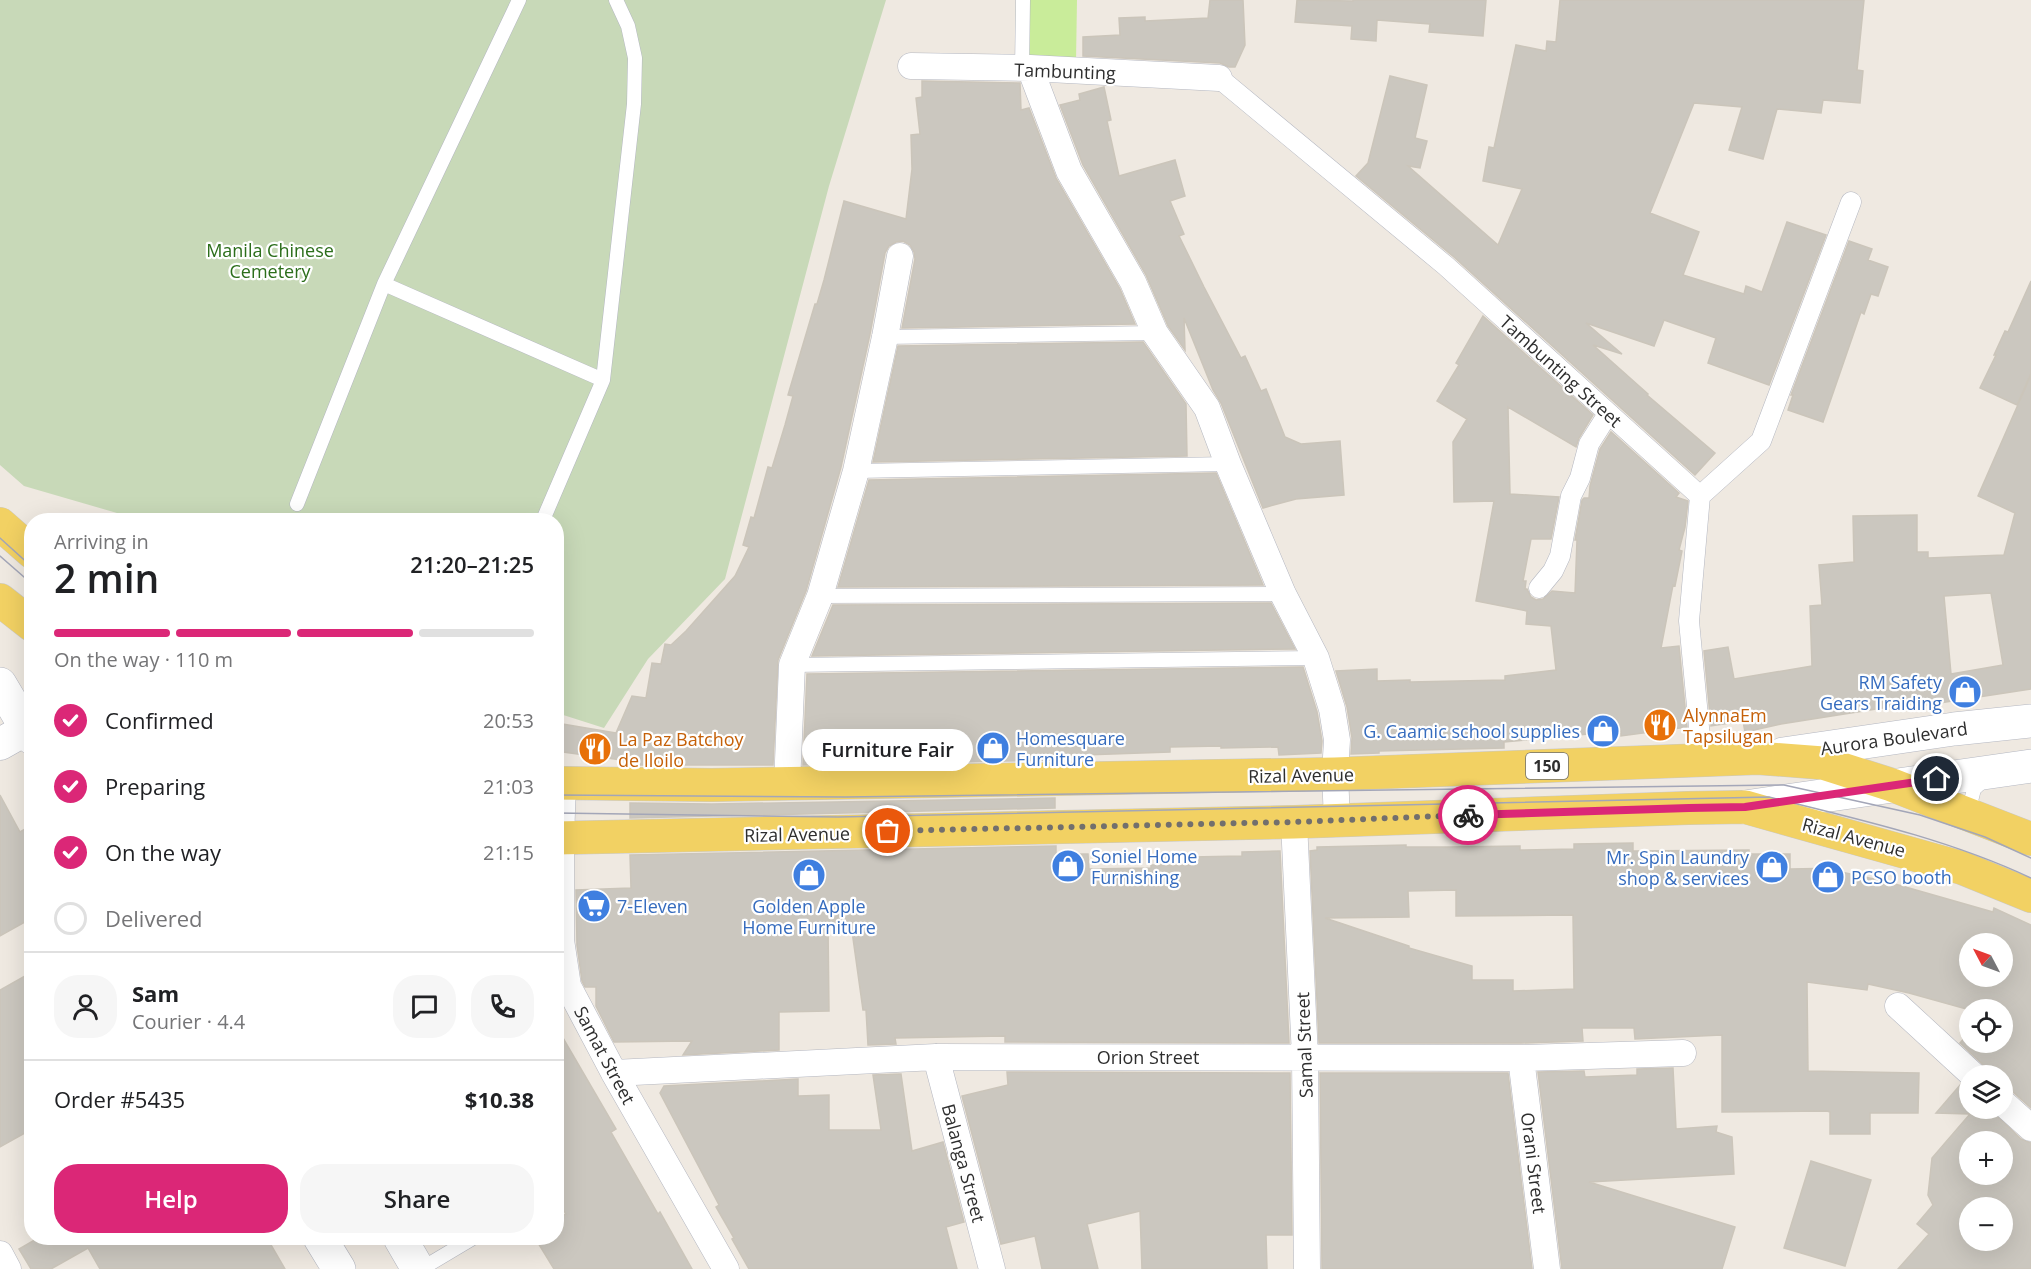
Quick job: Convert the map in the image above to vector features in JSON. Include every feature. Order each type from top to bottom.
[{"type":"main road","points":[[0,524],[24,545]]},
{"type":"main road","points":[[0,600],[24,619]]},
{"type":"main road","points":[[0,684],[22,734]]},
{"type":"main road","name":"Aurora Boulevard","points":[[1758,758],[1954,729],[2031,721]]},
{"type":"main road","name":"Rizal Avenue","points":[[564,783],[787,785],[1335,774],[1758,758],[1823,764],[1892,785],[2031,839]]},
{"type":"main road","points":[[1745,807],[2031,766]]},
{"type":"main road","name":"Rizal Avenue","points":[[564,838],[1294,822],[1745,807],[1962,868],[2031,896]]},
{"type":"main road","points":[[324,1245],[339,1269]]},
{"type":"main road","points":[[405,1245],[420,1269]]},
{"type":"street","name":"Tambunting","points":[[910,66],[1219,78]]},
{"type":"street","points":[[1026,69],[1068,171],[1133,282],[1155,333],[1207,408],[1283,594],[1316,658],[1332,709],[1337,740],[1335,774],[1337,820]]},
{"type":"street","name":"Tambunting Street","points":[[1219,78],[1446,266],[1700,496]]},
{"type":"street","points":[[1702,759],[1689,621],[1700,496],[1761,441],[1851,202]]},
{"type":"street","points":[[787,785],[792,665],[820,596],[856,471],[900,256]]},
{"type":"street","points":[[1539,588],[1553,571],[1560,556],[1571,496],[1580,478],[1589,444],[1608,414]]},
{"type":"street","name":"Samal Street","points":[[1294,822],[1305,1057],[1307,1269]]},
{"type":"street","name":"Samat Street","points":[[564,960],[568,986],[614,1073],[726,1269]]},
{"type":"street","points":[[1898,1006],[1962,1065]]},
{"type":"street","name":"Orion Street","points":[[614,1073],[936,1057],[1521,1058],[1683,1053]]},
{"type":"street","name":"Balanga Street","points":[[936,1057],[992,1269]]},
{"type":"street","name":"Orani Street","points":[[1521,1058],[1547,1269]]},
{"type":"street","points":[[2013,1112],[2031,1128]]},
{"type":"street","points":[[0,1254],[8,1269]]},
{"type":"lane","points":[[297,504],[384,284],[519,0]]},
{"type":"lane","points":[[546,513],[603,380],[634,104],[635,58],[628,26],[616,0]]},
{"type":"lane","points":[[1023,0],[1026,69]]},
{"type":"lane","points":[[384,284],[603,380]]},
{"type":"lane","points":[[885,337],[1155,333]]},
{"type":"lane","points":[[856,471],[1228,464]]},
{"type":"lane","points":[[820,596],[1283,594]]},
{"type":"lane","points":[[792,665],[1316,658]]},
{"type":"lane","points":[[1981,819],[1971,801],[1974,789],[1994,771]]},
{"type":"lane","points":[[420,1269],[461,1245]]},
{"type":"green space","name":"Manila Chinese Cemetery","points":[[0,0],[886,0],[829,186],[725,579],[648,659],[604,728],[564,715],[564,513],[117,513],[24,486],[0,465]]},
{"type":"green space","points":[[1016,0],[1077,0],[1076,61],[1015,61]]},
{"type":"building","points":[[1210,0],[1243,0],[1245,45],[1235,67],[1220,63],[1083,56],[1083,37],[1120,35],[1119,18],[1145,17],[1145,21],[1208,18]]},
{"type":"building","points":[[1297,0],[1486,0],[1483,36],[1429,32],[1430,24],[1377,20],[1376,41],[1351,39],[1352,26],[1295,22]]},
{"type":"building","points":[[1560,0],[1864,0],[1857,70],[1863,71],[1860,103],[1823,100],[1821,113],[1777,109],[1763,159],[1729,150],[1742,107],[1694,103],[1650,213],[1699,232],[1683,275],[1744,294],[1746,286],[1762,292],[1787,222],[1826,235],[1769,385],[1708,363],[1716,338],[1664,320],[1654,346],[1586,323],[1622,354],[1593,345],[1715,453],[1695,475],[1454,257],[1356,176],[1368,163],[1390,76],[1427,85],[1415,138],[1427,141],[1420,168],[1408,166],[1498,245],[1522,189],[1483,181],[1489,147],[1494,148],[1516,45],[1546,51],[1547,41],[1556,42]]},
{"type":"building","points":[[922,81],[1020,83],[1021,110],[1029,108],[1056,178],[1120,289],[1135,324],[902,328],[915,259],[914,252],[910,245],[903,241],[889,246],[885,253],[841,467],[806,591],[778,660],[773,765],[629,765],[629,761],[564,752],[564,724],[616,733],[632,696],[646,698],[652,663],[661,664],[665,644],[671,645],[686,631],[735,576],[749,547],[743,545],[751,517],[754,518],[768,467],[772,468],[785,425],[793,396],[788,395],[824,280],[844,201],[906,219],[912,169],[911,135],[920,134],[916,98],[922,97]]},
{"type":"building","points":[[1104,87],[1111,120],[1107,121],[1119,176],[1175,160],[1185,196],[1170,201],[1184,234],[1179,236],[1204,287],[1241,358],[1245,356],[1261,391],[1266,389],[1285,437],[1301,444],[1340,441],[1344,495],[1296,499],[1263,508],[1184,318],[1185,350],[1168,326],[1146,275],[1083,165],[1060,105],[1080,100],[1079,94]]},
{"type":"building","points":[[1849,241],[1872,249],[1868,260],[1888,267],[1878,296],[1871,294],[1864,314],[1861,312],[1823,422],[1788,410],[1793,395],[1791,395]]},
{"type":"building","points":[[2031,281],[2031,373],[2017,405],[1980,388],[2005,331],[2008,332]]},
{"type":"building","points":[[1483,316],[1593,415],[1576,447],[1508,407],[1510,494],[1559,497],[1551,539],[1531,539],[1523,581],[1526,581],[1525,589],[1531,597],[1536,600],[1543,599],[1552,591],[1575,593],[1577,540],[1575,540],[1582,500],[1589,498],[1600,449],[1611,432],[1679,493],[1676,497],[1688,501],[1679,550],[1682,551],[1661,648],[1679,646],[1687,727],[1621,736],[1621,731],[1504,742],[1504,748],[1379,751],[1379,753],[1351,754],[1352,738],[1347,707],[1336,671],[1377,669],[1377,681],[1410,680],[1410,682],[1505,680],[1505,676],[1556,670],[1551,626],[1526,624],[1527,611],[1476,601],[1494,501],[1454,502],[1453,442],[1467,419],[1437,401],[1459,365],[1456,363]]},
{"type":"building","points":[[1143,342],[1186,404],[1187,456],[873,462],[898,346]]},
{"type":"building","points":[[2031,375],[2031,689],[1927,705],[1927,701],[1781,724],[1745,732],[1743,721],[1711,726],[1704,651],[1728,647],[1734,679],[1812,666],[1810,606],[1822,605],[1819,565],[1854,562],[1853,516],[1917,515],[1917,552],[1928,552],[1928,558],[2004,555],[2015,513],[1978,496]],"holes":[[[1991,593],[2003,665],[1951,674],[1944,596]]]},
{"type":"building","points":[[1216,473],[1263,585],[838,587],[869,480]]},
{"type":"building","points":[[1271,603],[1295,649],[812,656],[833,605]]},
{"type":"building","points":[[1303,667],[1317,712],[1322,741],[1321,753],[1279,755],[1278,747],[1170,747],[1170,752],[1054,756],[1054,760],[803,765],[807,674]]},
{"type":"building","points":[[0,795],[20,832],[24,830],[24,922],[0,936]]},
{"type":"building","points":[[1055,798],[1055,808],[630,818],[630,803],[712,804]]},
{"type":"building","points":[[1633,843],[1633,851],[1749,850],[1749,854],[1790,854],[1790,869],[1841,868],[1841,872],[1888,882],[1993,912],[1994,908],[2031,925],[2031,1108],[2013,1092],[2013,1065],[1983,1065],[1971,1053],[2013,1053],[2013,999],[1959,999],[1959,1007],[1868,984],[1867,990],[1807,982],[1808,1071],[1919,1073],[1918,1113],[1870,1113],[1870,1134],[1830,1134],[1830,1112],[1827,1111],[1722,1112],[1722,1035],[1635,1039],[1634,1028],[1582,1028],[1583,1041],[1319,1043],[1310,851],[1317,850],[1317,847],[1406,845],[1406,847],[1520,846],[1520,850],[1574,849],[1574,844]],"holes":[[[1456,890],[1456,916],[1573,915],[1574,989],[1513,991],[1513,980],[1472,980],[1472,966],[1409,948],[1409,946],[1325,918],[1409,917],[1408,891]]]},
{"type":"building","points":[[1056,846],[1056,854],[1088,854],[1089,869],[1193,865],[1192,857],[1242,856],[1242,852],[1280,851],[1289,1043],[1005,1042],[1005,1036],[895,1038],[896,1044],[868,1045],[866,1010],[863,1010],[851,924],[828,926],[829,1011],[779,1012],[779,1050],[683,1055],[692,1041],[614,1042],[596,1006],[596,987],[585,987],[582,981],[577,945],[576,890],[631,888],[630,855]]},
{"type":"building","points":[[24,976],[24,1134],[0,1147],[0,990]]},
{"type":"building","points":[[564,1040],[616,1129],[611,1132],[692,1269],[554,1269],[539,1245],[564,1245],[564,1215],[566,1214],[564,1211]]},
{"type":"building","points":[[1673,1068],[1676,1129],[1717,1126],[1716,1132],[1732,1137],[1734,1174],[1589,1182],[1735,1227],[1722,1269],[1562,1269],[1538,1072],[1584,1071],[1585,1077],[1637,1075],[1637,1069]]},
{"type":"building","points":[[1007,1072],[1290,1073],[1292,1235],[1266,1235],[1267,1269],[1142,1269],[1140,1211],[1087,1224],[1098,1269],[1042,1269],[1035,1236],[1001,1244],[962,1096],[1008,1085]]},
{"type":"building","points":[[1320,1073],[1508,1073],[1532,1269],[1322,1269]]},
{"type":"building","points":[[901,1074],[912,1151],[943,1142],[964,1222],[946,1227],[957,1269],[749,1269],[716,1207],[719,1205],[660,1093],[664,1086],[798,1079],[798,1096],[829,1095],[829,1130],[881,1130],[873,1075]]},
{"type":"building","points":[[1959,1086],[1959,1114],[1936,1113]]},
{"type":"building","points":[[1966,1119],[2000,1119],[2013,1131],[1959,1131],[1959,1185],[2013,1185],[2013,1131],[2021,1139],[2031,1143],[2031,1269],[1898,1269],[1929,1234],[1917,1224],[1933,1205],[1928,1195],[1932,1158]]},
{"type":"building","points":[[1811,1161],[1871,1180],[1845,1266],[1784,1248]]},
{"type":"building","points":[[26,1245],[271,1245],[285,1269],[100,1269],[88,1248],[51,1269],[31,1269],[19,1249]]},
{"type":"tram line","points":[[0,538],[24,560]]},
{"type":"tram line","points":[[0,556],[24,577]]},
{"type":"tram line","points":[[564,795],[845,797],[1784,785],[1920,815],[1985,837],[2031,858]]},
{"type":"tram line","points":[[564,813],[838,817],[1769,797],[1935,841],[2000,864],[2031,878]]},
{"type":"way so far","points":[[888,831],[1294,822],[1468,815]]},
{"type":"place","name":"RM Safety Gears Traiding","points":[[1965,692]]},
{"type":"place","name":"AlynnaEm Tapsilugan","points":[[1660,725]]},
{"type":"place","name":"G. Caamic school supplies","points":[[1603,731]]},
{"type":"place","name":"Homesquare Furniture","points":[[993,748]]},
{"type":"place","name":"La Paz Batchoy de Iloilo","points":[[595,749]]},
{"type":"place","name":"Furniture Fair","points":[[888,831]]},
{"type":"place","name":"Soniel Home Furnishing","points":[[1068,866]]},
{"type":"place","name":"Mr. Spin Laundry shop & services","points":[[1772,867]]},
{"type":"place","name":"Golden Apple Home Furniture","points":[[809,875]]},
{"type":"place","name":"PCSO booth","points":[[1828,877]]},
{"type":"place","name":"7-Eleven","points":[[594,906]]},
{"type":"route","points":[[1468,815],[1745,807],[1937,779]]}]
